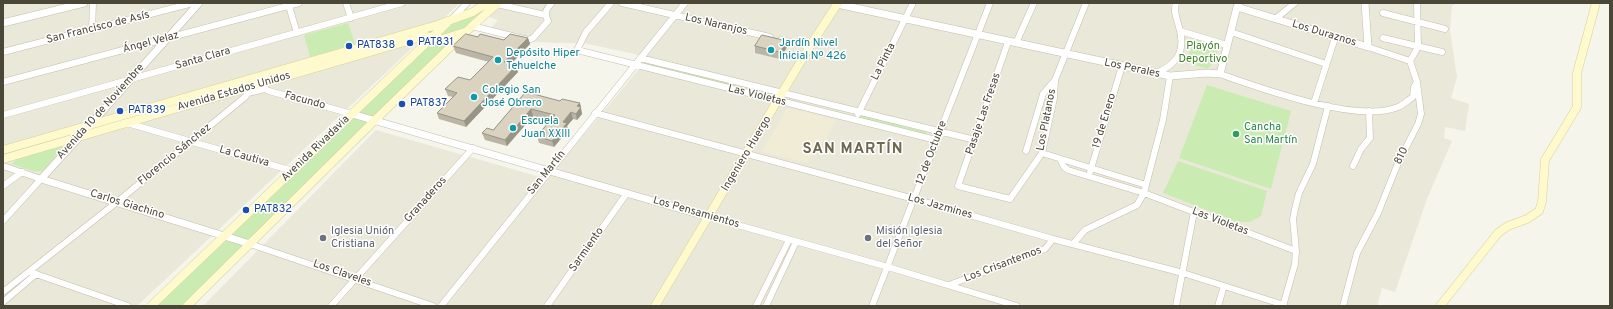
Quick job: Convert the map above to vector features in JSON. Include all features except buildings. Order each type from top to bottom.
[{"type":"main road","name":"Avenida Rivadavia","points":[[151,306],[449,21],[473,12],[487,3]]},
{"type":"main road","name":"Avenida Rivadavia","points":[[187,306],[465,32],[498,3]]},
{"type":"main road","name":"Ingeniero Huergo","points":[[655,306],[747,155],[835,3]]},
{"type":"main road","points":[[1440,306],[1498,233],[1508,226],[1527,219],[1539,211],[1542,202],[1545,160],[1577,107],[1578,73],[1596,3]]},
{"type":"main road","points":[[459,18],[468,20],[472,26]]},
{"type":"main road","name":"Avenida Estados Unidos","points":[[264,82],[449,21]]},
{"type":"main road","name":"Avenida Estados Unidos","points":[[3,160],[246,87],[425,36],[438,39],[450,38],[465,32]]},
{"type":"main road","name":"Avenida Estados Unidos","points":[[3,150],[90,125],[246,87]]},
{"type":"street","points":[[3,24],[84,3]]},
{"type":"street","points":[[92,30],[93,3]]},
{"type":"street","name":"San Francisco de Asís","points":[[3,52],[194,3]]},
{"type":"street","name":"Avenida 10 de Noviembre","points":[[3,221],[199,3]]},
{"type":"street","name":"Ángel Velaz","points":[[3,82],[299,3]]},
{"type":"street","points":[[346,3],[351,18]]},
{"type":"street","name":"Santa Clara","points":[[3,115],[402,3]]},
{"type":"street","points":[[449,21],[467,3]]},
{"type":"street","points":[[498,3],[545,15]]},
{"type":"street","points":[[472,26],[528,40],[532,38],[548,21],[545,15],[546,9],[552,3]]},
{"type":"street","name":"Las Violetas","points":[[611,3],[587,32],[577,50],[778,102],[936,140]]},
{"type":"street","name":"Los Naranjos","points":[[622,3],[810,46]]},
{"type":"street","name":"San Martín","points":[[441,306],[685,3]]},
{"type":"street","name":"Los Perales","points":[[835,3],[1155,74],[1170,76],[1207,73],[1220,74],[1314,103],[1368,112],[1384,111],[1404,106],[1413,97],[1414,87],[1417,82]]},
{"type":"street","name":"La Pinta","points":[[855,121],[913,3]]},
{"type":"street","name":"12 de Octubre","points":[[873,305],[990,3]]},
{"type":"street","points":[[1016,43],[1034,3]]},
{"type":"street","name":"Los Platanos","points":[[1010,199],[1042,153],[1054,98],[1055,80],[1086,3]]},
{"type":"street","points":[[1155,74],[1172,65],[1178,59],[1182,48],[1180,31],[1174,12],[1176,3]]},
{"type":"street","points":[[1275,19],[1295,3]]},
{"type":"street","points":[[1365,3],[1368,47]]},
{"type":"street","points":[[1410,61],[1418,47],[1416,3]]},
{"type":"street","points":[[1220,74],[1238,4]]},
{"type":"street","name":"Los Duraznos","points":[[1238,4],[1275,19],[1410,61]]},
{"type":"street","points":[[289,6],[297,33]]},
{"type":"street","points":[[1383,13],[1445,29]]},
{"type":"street","points":[[1180,31],[1227,45]]},
{"type":"street","points":[[1231,32],[1326,64]]},
{"type":"street","points":[[1314,103],[1335,38]]},
{"type":"street","points":[[1383,38],[1442,52]]},
{"type":"street","name":"Pasaje Las Fresas","points":[[1008,42],[976,140],[958,186],[1010,199]]},
{"type":"street","name":"Las Violetas","points":[[640,58],[976,140]]},
{"type":"street","name":"810","points":[[1343,306],[1357,253],[1378,213],[1402,153],[1418,124],[1421,114],[1417,82],[1410,61]]},
{"type":"street","name":"19 de Enero","points":[[1089,177],[1122,66]]},
{"type":"street","points":[[1073,244],[1085,230],[1137,205],[1144,193],[1163,120],[1170,76]]},
{"type":"street","name":"Los Platanos","points":[[1026,151],[1043,94],[1055,80]]},
{"type":"street","name":"Facundo","points":[[264,82],[269,91],[352,114]]},
{"type":"street","name":"Florencio Sánchez","points":[[3,292],[33,273],[245,97],[246,87]]},
{"type":"street","points":[[1283,306],[1295,264],[1296,251],[1293,220],[1295,209],[1299,193],[1313,164],[1328,106]]},
{"type":"street","points":[[1353,166],[1361,149],[1370,138],[1368,112]]},
{"type":"street","name":"Los Jazmines","points":[[595,113],[1053,239],[1183,273],[1283,306]]},
{"type":"street","name":"Los Pensamientos","points":[[352,114],[792,241],[888,267],[949,285],[993,303],[1017,306]]},
{"type":"street","name":"La Cautiva","points":[[127,123],[293,171]]},
{"type":"street","name":"Granaderos","points":[[331,306],[473,148]]},
{"type":"street","name":"Las Violetas","points":[[1042,153],[1091,170],[1146,186]]},
{"type":"street","name":"Las Violetas","points":[[1060,159],[1064,167],[1068,170],[1144,193],[1296,251]]},
{"type":"street","name":"Carlos Giachino","points":[[3,166],[250,244]]},
{"type":"street","points":[[3,186],[22,172]]},
{"type":"street","name":"Sarmiento","points":[[547,306],[627,193]]},
{"type":"street","points":[[1176,306],[1194,212]]},
{"type":"street","name":"Los Crisantemos","points":[[949,285],[1044,249],[1053,239]]},
{"type":"street","points":[[756,306],[792,241]]},
{"type":"street","points":[[766,306],[792,241]]},
{"type":"street","name":"Los Claveles","points":[[250,244],[433,306]]},
{"type":"street","points":[[3,302],[33,273],[128,306]]},
{"type":"street","points":[[1218,306],[1224,286]]},
{"type":"shaded area","points":[[3,3],[460,3],[137,306],[3,306]]},
{"type":"shaded area","points":[[501,3],[1456,3],[1452,6],[1450,30],[1457,77],[1451,98],[1469,104],[1465,131],[1445,127],[1444,138],[1452,141],[1427,199],[1395,292],[1382,288],[1377,306],[203,306],[376,130],[547,179],[649,57],[583,43],[527,41],[489,30],[498,20],[486,16]]},
{"type":"shaded area","points":[[787,108],[836,120],[825,143],[818,141],[808,163],[762,152]]},
{"type":"green space","points":[[487,3],[498,3],[187,306],[151,306],[432,37],[3,159],[3,150],[437,25]]},
{"type":"green space","points":[[348,23],[355,44],[310,57],[304,35]]},
{"type":"green space","name":"Playón Deportivo","points":[[1198,37],[1219,43],[1216,57],[1208,69],[1184,62]]},
{"type":"green space","points":[[645,62],[773,93],[770,98],[642,66]]},
{"type":"green space","name":"Cancha San Martín","points":[[1207,85],[1291,111],[1271,189],[1179,158]]},
{"type":"green space","points":[[861,115],[927,132],[926,136],[859,120]]},
{"type":"green space","points":[[60,146],[63,147],[46,168],[42,170],[32,171],[12,164],[18,157]]},
{"type":"green space","points":[[1178,161],[1267,191],[1261,216],[1250,222],[1238,222],[1163,193]]},
{"type":"place","name":"PAT831","points":[[410,43]]},
{"type":"place","name":"PAT838","points":[[349,46]]},
{"type":"place","name":"Jardín Nivel Inicial Nº 426","points":[[771,50]]},
{"type":"place","name":"Depósito Hiper Tehuelche","points":[[498,60]]},
{"type":"place","name":"Colegio San José Obrero","points":[[474,97]]},
{"type":"place","name":"PAT837","points":[[402,104]]},
{"type":"place","name":"PAT839","points":[[120,111]]},
{"type":"place","name":"Escuela Juan XXIII","points":[[513,128]]},
{"type":"place","name":"Cancha San Martín","points":[[1236,134]]},
{"type":"place","name":"PAT832","points":[[246,210]]},
{"type":"place","name":"Iglesia Unión Cristiana","points":[[323,238]]},
{"type":"place","name":"Misión Iglesia del Señor","points":[[868,238]]},
{"type":"district","name":"SAN MARTÍN","points":[[853,150]]}]
